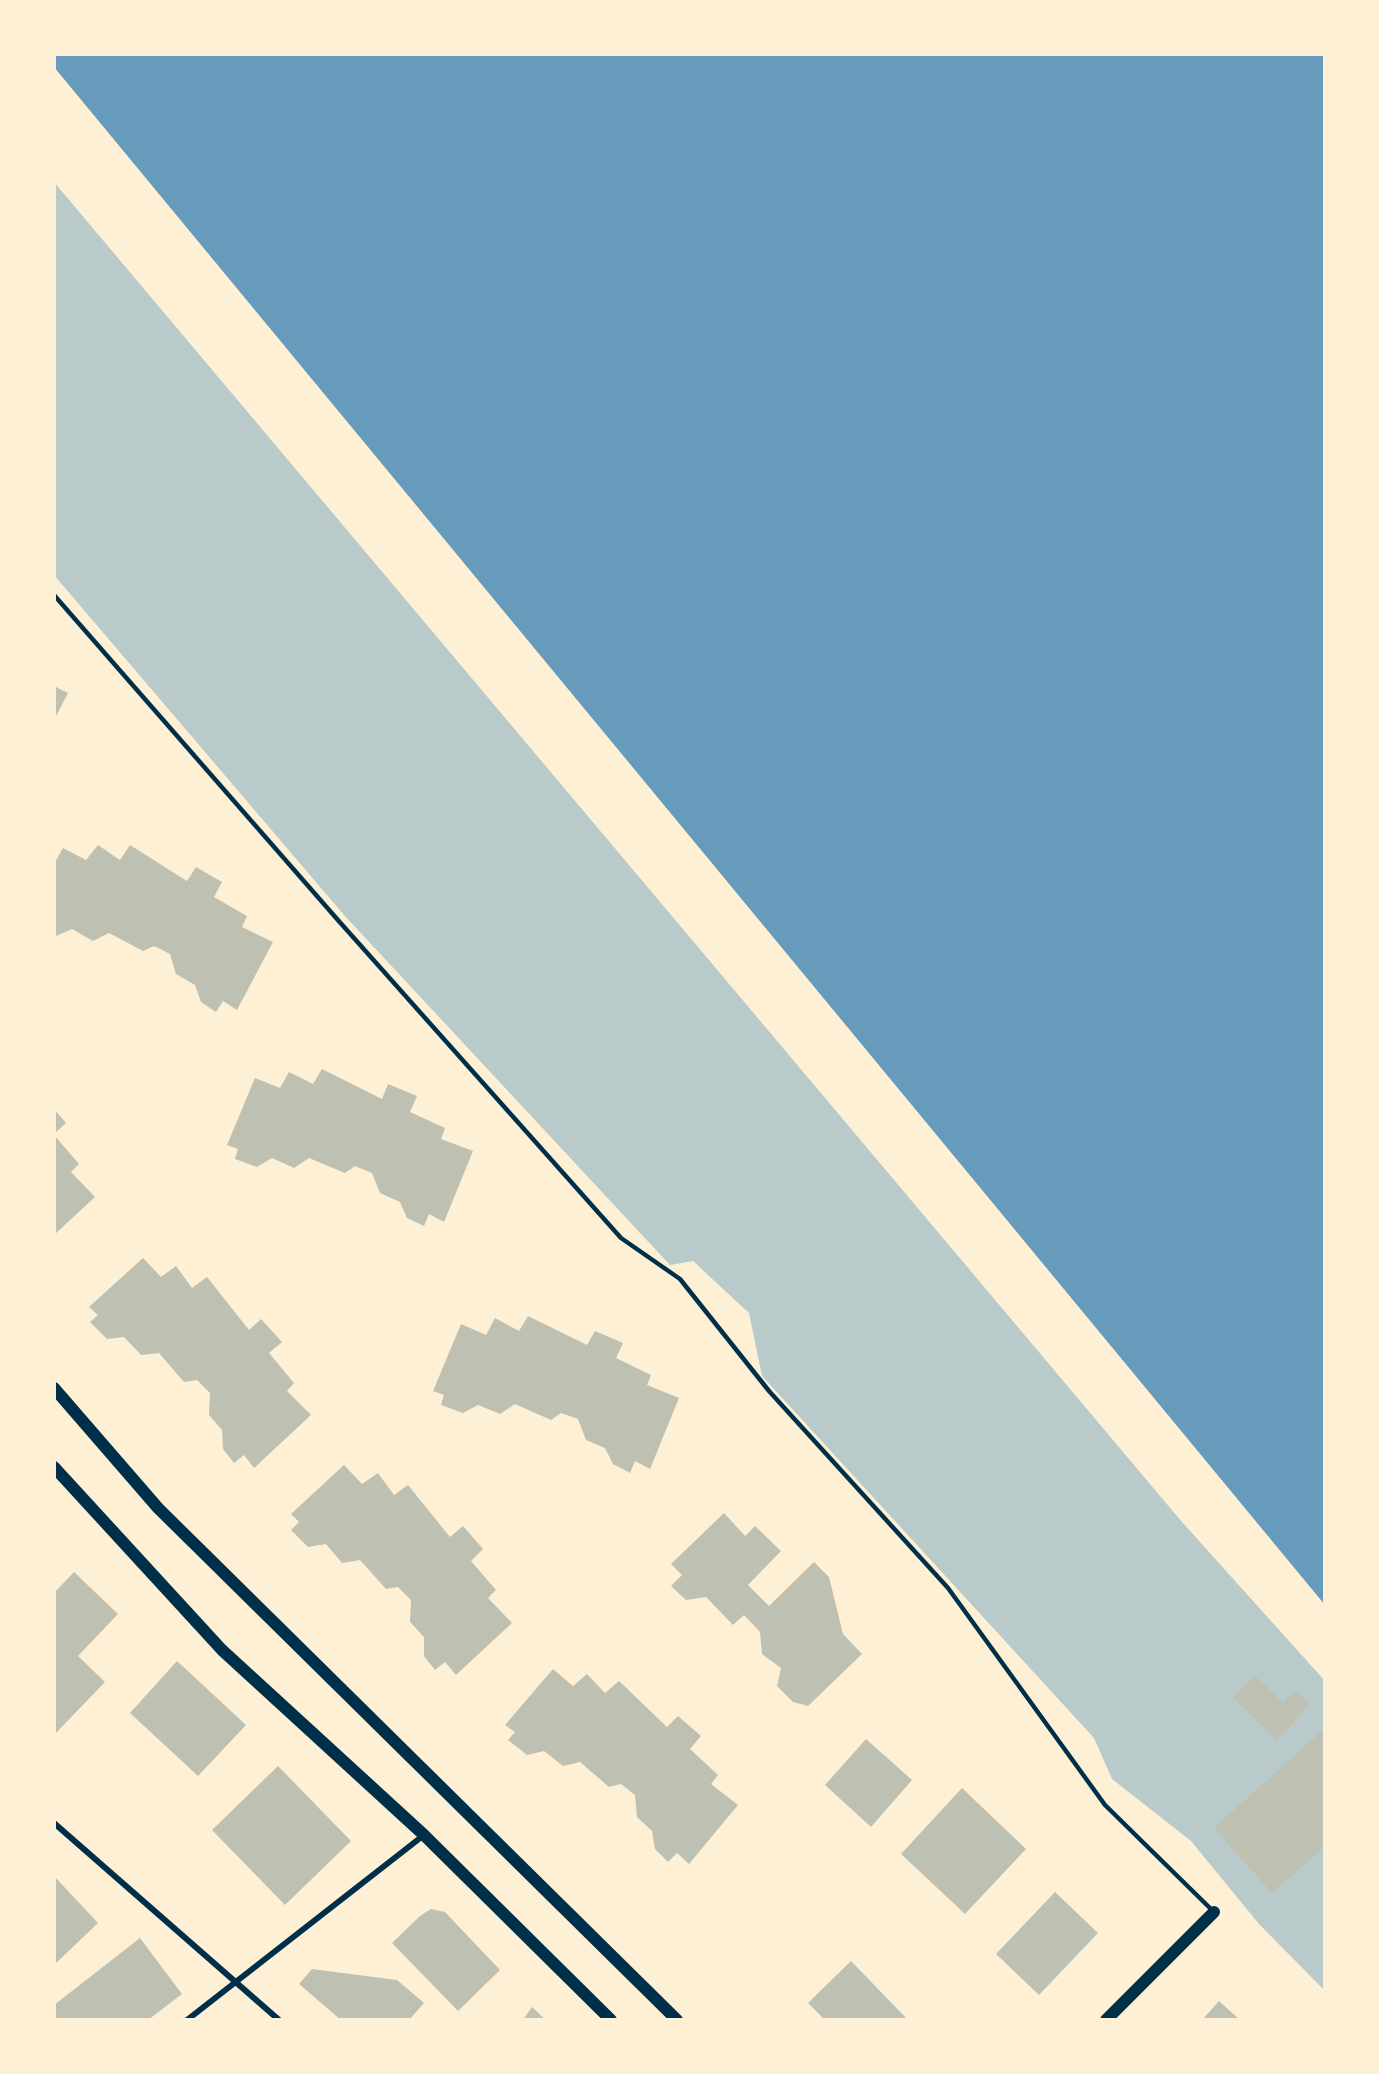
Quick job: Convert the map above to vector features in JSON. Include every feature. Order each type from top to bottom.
[{"type":"main road","points":[[54,1388],[158,1508],[677,2020]]},
{"type":"main road","points":[[54,1467],[222,1650],[424,1835],[611,2020]]},
{"type":"main road","points":[[1106,2020],[1214,1912]]},
{"type":"street","points":[[54,1823],[279,2020]]},
{"type":"street","points":[[187,2020],[424,1835]]},
{"type":"lane","points":[[54,595],[337,919],[621,1238],[680,1279],[768,1391],[948,1588],[1105,1804],[1214,1912]]},
{"type":"shaded area","points":[[54,182],[1182,1522],[1325,1681],[1325,1991],[1259,1924],[1191,1841],[1112,1779],[1094,1738],[762,1376],[749,1313],[693,1261],[670,1265],[344,915],[54,575]]},
{"type":"water","points":[[54,54],[1325,54],[1325,1605],[54,67]]},
{"type":"building","points":[[54,686],[68,693],[54,720]]},
{"type":"building","points":[[98,845],[120,860],[130,845],[187,881],[196,867],[222,882],[214,897],[247,916],[242,927],[273,942],[237,1010],[223,1001],[216,1012],[201,1002],[195,985],[176,974],[170,954],[154,946],[143,951],[109,933],[93,941],[72,929],[54,935],[54,864],[63,848],[86,860]]},
{"type":"building","points":[[322,1069],[382,1099],[388,1084],[417,1096],[410,1112],[445,1128],[441,1139],[473,1151],[444,1222],[429,1214],[424,1226],[407,1218],[400,1202],[380,1193],[372,1173],[355,1166],[345,1173],[309,1158],[294,1168],[272,1158],[257,1167],[235,1159],[238,1149],[227,1145],[255,1078],[280,1088],[289,1072],[313,1084]]},
{"type":"building","points":[[54,1109],[66,1123],[54,1134]]},
{"type":"building","points":[[54,1135],[79,1164],[71,1172],[95,1197],[54,1235]]},
{"type":"building","points":[[143,1258],[161,1277],[176,1266],[192,1288],[207,1277],[249,1330],[261,1319],[282,1342],[269,1353],[294,1383],[287,1391],[311,1415],[254,1468],[244,1455],[234,1463],[223,1449],[222,1430],[209,1415],[210,1393],[197,1380],[184,1382],[159,1353],[141,1355],[124,1337],[107,1339],[90,1322],[98,1315],[89,1307]]},
{"type":"building","points":[[528,1316],[587,1345],[595,1331],[623,1343],[616,1358],[651,1375],[647,1385],[679,1398],[650,1469],[635,1461],[630,1473],[613,1464],[605,1448],[586,1440],[578,1419],[561,1413],[551,1420],[515,1404],[500,1414],[478,1405],[463,1413],[441,1405],[444,1395],[433,1391],[461,1324],[486,1335],[495,1318],[519,1331]]},
{"type":"building","points":[[344,1465],[362,1484],[378,1473],[394,1495],[408,1485],[450,1537],[463,1526],[483,1549],[471,1561],[496,1590],[488,1598],[512,1623],[456,1675],[445,1662],[435,1670],[424,1656],[424,1637],[410,1622],[411,1600],[398,1587],[386,1589],[360,1560],[342,1563],[326,1544],[308,1547],[291,1530],[299,1522],[291,1514]]},
{"type":"building","points":[[724,1513],[745,1536],[755,1526],[781,1551],[748,1585],[769,1606],[814,1562],[829,1577],[843,1634],[862,1654],[808,1706],[793,1702],[777,1686],[781,1668],[762,1654],[760,1632],[744,1615],[733,1625],[706,1597],[686,1600],[671,1586],[682,1575],[671,1564]]},
{"type":"building","points":[[74,1572],[118,1614],[78,1656],[105,1682],[54,1735],[54,1593]]},
{"type":"building","points":[[177,1661],[246,1725],[198,1776],[130,1713]]},
{"type":"building","points":[[553,1669],[573,1686],[587,1674],[605,1693],[619,1681],[667,1727],[678,1716],[701,1736],[690,1749],[718,1775],[711,1784],[738,1805],[689,1864],[677,1853],[668,1862],[655,1849],[652,1831],[637,1817],[635,1795],[621,1784],[609,1787],[580,1762],[563,1766],[544,1751],[527,1755],[508,1740],[515,1732],[505,1725]]},
{"type":"building","points":[[1254,1675],[1283,1703],[1296,1690],[1310,1704],[1277,1740],[1233,1697]]},
{"type":"building","points":[[1325,1728],[1325,1846],[1272,1893],[1214,1828]]},
{"type":"building","points":[[866,1739],[912,1780],[871,1827],[825,1785]]},
{"type":"building","points":[[278,1766],[351,1841],[285,1905],[212,1830]]},
{"type":"building","points":[[962,1788],[1026,1849],[965,1914],[901,1854]]},
{"type":"building","points":[[54,1876],[98,1923],[54,1965]]},
{"type":"building","points":[[1055,1892],[1098,1933],[1039,1995],[996,1954]]},
{"type":"building","points":[[431,1909],[445,1912],[500,1970],[458,2011],[392,1943],[420,1916]]},
{"type":"building","points":[[140,1938],[182,1994],[148,2020],[54,2020],[54,2005]]},
{"type":"building","points":[[851,1961],[908,2020],[825,2020],[808,2003]]},
{"type":"building","points":[[312,1969],[397,1980],[424,2003],[409,2020],[341,2020],[299,1984]]},
{"type":"building","points":[[1219,2001],[1240,2020],[1202,2020]]},
{"type":"building","points":[[532,2007],[546,2020],[523,2020]]}]
